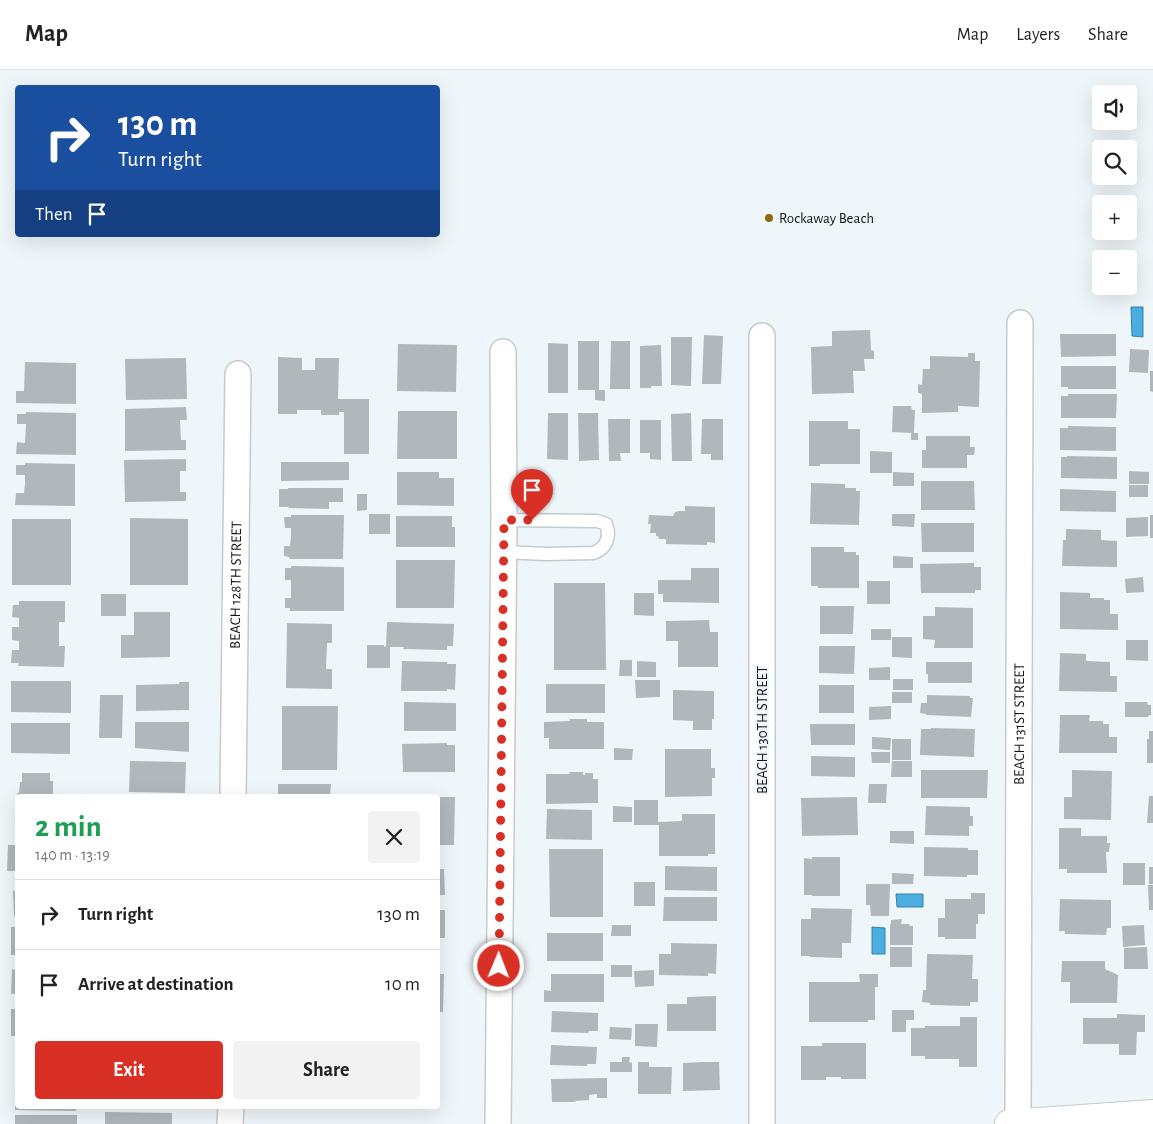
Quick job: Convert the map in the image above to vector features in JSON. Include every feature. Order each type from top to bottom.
[{"type":"street","name":"BEACH 131ST STREET","points":[[1018,1124],[1020,323]]},
{"type":"street","name":"BEACH 130TH STREET","points":[[762,336],[762,1124]]},
{"type":"street","points":[[498,1124],[504,520],[503,352]]},
{"type":"street","name":"BEACH 128TH STREET","points":[[234,794],[238,374]]},
{"type":"street","points":[[230,1109],[230,1124]]},
{"type":"street","points":[[1009,1124],[1153,1114]]},
{"type":"lane","points":[[503,552],[546,554],[593,553],[601,550],[609,535],[606,524],[597,521],[504,520]]},
{"type":"water","points":[[1131,307],[1143,307],[1143,337],[1132,336]]},
{"type":"water","points":[[896,894],[923,894],[923,907],[897,907]]},
{"type":"water","points":[[872,927],[885,928],[885,954],[872,954]]},
{"type":"building","points":[[870,330],[871,350],[874,351],[874,359],[864,359],[865,371],[853,371],[854,393],[812,394],[811,347],[832,346],[832,331]]},
{"type":"building","points":[[1060,334],[1116,334],[1116,356],[1061,357]]},
{"type":"building","points":[[704,335],[723,336],[721,384],[702,384]]},
{"type":"building","points":[[671,337],[692,337],[691,386],[671,385]]},
{"type":"building","points":[[578,341],[599,341],[599,390],[605,390],[605,401],[595,400],[595,390],[578,390]]},
{"type":"building","points":[[611,341],[630,341],[630,389],[610,389]]},
{"type":"building","points":[[548,343],[568,344],[568,393],[548,393]]},
{"type":"building","points":[[398,344],[457,345],[456,392],[397,391]]},
{"type":"building","points":[[661,345],[662,386],[640,388],[640,346]]},
{"type":"building","points":[[1130,349],[1149,350],[1148,373],[1129,372]]},
{"type":"building","points":[[968,353],[975,353],[975,361],[980,361],[979,407],[958,406],[958,412],[922,413],[922,394],[918,393],[918,384],[922,385],[923,369],[930,369],[930,356],[968,357]]},
{"type":"building","points":[[278,357],[302,358],[302,370],[315,370],[315,358],[339,358],[338,399],[369,399],[369,454],[344,454],[344,412],[339,412],[339,415],[321,415],[321,410],[297,410],[297,414],[278,414]]},
{"type":"building","points":[[186,358],[187,399],[126,400],[125,359]]},
{"type":"building","points":[[25,362],[76,363],[76,404],[16,403],[16,391],[24,391]]},
{"type":"building","points":[[1061,366],[1116,366],[1116,389],[1068,389],[1068,387],[1061,387]]},
{"type":"building","points":[[1150,371],[1153,371],[1153,392],[1150,391]]},
{"type":"building","points":[[1068,394],[1117,394],[1116,418],[1061,418],[1061,396],[1068,396]]},
{"type":"building","points":[[893,406],[911,406],[912,410],[915,410],[914,433],[918,433],[918,440],[911,440],[911,433],[892,432]]},
{"type":"building","points":[[186,407],[187,420],[180,420],[181,440],[186,440],[186,450],[125,451],[125,409]]},
{"type":"building","points":[[398,411],[457,411],[457,459],[397,459]]},
{"type":"building","points":[[26,412],[76,413],[76,455],[16,454],[17,442],[25,443],[26,424],[17,424],[17,414],[26,414]]},
{"type":"building","points":[[548,413],[568,413],[568,460],[547,459]]},
{"type":"building","points":[[578,413],[598,413],[599,460],[579,461]]},
{"type":"building","points":[[691,413],[692,461],[672,461],[671,414]]},
{"type":"building","points":[[608,419],[630,419],[630,453],[620,453],[621,461],[609,461]]},
{"type":"building","points":[[702,419],[723,419],[723,460],[711,460],[711,454],[701,454]]},
{"type":"building","points":[[640,420],[661,420],[661,460],[650,459],[650,453],[640,453]]},
{"type":"building","points":[[809,421],[848,421],[848,429],[860,429],[860,464],[820,464],[820,466],[809,466]]},
{"type":"building","points":[[1068,426],[1116,427],[1116,451],[1060,450],[1060,428],[1068,428]]},
{"type":"building","points":[[926,436],[970,436],[970,447],[975,447],[974,455],[967,455],[967,468],[922,468],[922,450],[926,450]]},
{"type":"building","points":[[870,451],[892,452],[892,473],[870,473]]},
{"type":"building","points":[[1061,457],[1117,457],[1117,479],[1061,478]]},
{"type":"building","points":[[186,459],[186,471],[180,471],[180,492],[186,492],[186,501],[125,502],[124,460]]},
{"type":"building","points":[[281,462],[349,462],[349,480],[281,481]]},
{"type":"building","points":[[25,463],[75,464],[75,506],[15,505],[16,493],[24,493],[25,484],[25,475],[16,475],[16,465],[25,465]]},
{"type":"building","points":[[1129,471],[1149,472],[1149,484],[1129,484]]},
{"type":"building","points":[[397,472],[439,472],[439,478],[454,478],[454,506],[397,505]]},
{"type":"building","points":[[893,472],[914,473],[914,486],[893,486]]},
{"type":"building","points":[[921,481],[974,481],[975,510],[921,510]]},
{"type":"building","points":[[811,483],[845,484],[845,488],[856,488],[856,491],[860,491],[859,525],[810,524]]},
{"type":"building","points":[[1129,485],[1148,485],[1148,497],[1129,497]]},
{"type":"building","points":[[343,488],[343,502],[329,502],[329,509],[279,507],[279,489]]},
{"type":"building","points":[[1060,489],[1116,491],[1116,512],[1060,511]]},
{"type":"building","points":[[357,494],[367,494],[367,510],[357,511]]},
{"type":"building","points":[[685,506],[715,507],[715,543],[707,542],[707,545],[666,544],[666,539],[659,539],[656,533],[650,533],[649,515],[673,516],[675,512],[685,511]]},
{"type":"building","points":[[369,514],[390,514],[390,534],[369,534]]},
{"type":"building","points":[[892,514],[915,514],[914,527],[892,526]]},
{"type":"building","points":[[291,515],[344,515],[343,559],[290,559],[284,556],[284,546],[290,546],[291,528],[285,528],[284,517],[291,517]]},
{"type":"building","points":[[1150,515],[1153,515],[1153,538],[1150,538]]},
{"type":"building","points":[[396,516],[452,516],[452,527],[455,527],[455,547],[396,547]]},
{"type":"building","points":[[1148,517],[1148,536],[1126,537],[1126,518]]},
{"type":"building","points":[[130,518],[188,519],[188,585],[130,585]]},
{"type":"building","points":[[12,519],[71,519],[71,585],[12,585]]},
{"type":"building","points":[[921,523],[974,523],[974,552],[922,552]]},
{"type":"building","points":[[1066,529],[1101,530],[1101,540],[1117,541],[1117,567],[1062,566],[1063,540],[1066,540]]},
{"type":"building","points":[[811,547],[844,547],[844,552],[856,552],[856,555],[859,555],[859,588],[818,588],[818,586],[811,586]]},
{"type":"building","points":[[893,556],[913,557],[913,568],[893,568]]},
{"type":"building","points":[[396,560],[455,560],[454,608],[396,608]]},
{"type":"building","points":[[974,563],[974,567],[981,567],[981,590],[975,590],[975,593],[921,593],[920,564]]},
{"type":"building","points":[[291,566],[344,567],[344,611],[290,611],[290,608],[285,608],[285,598],[291,598],[291,580],[285,580],[285,568],[291,568]]},
{"type":"building","points":[[691,568],[719,568],[719,603],[663,602],[663,594],[658,594],[658,580],[691,580]]},
{"type":"building","points":[[1143,577],[1144,592],[1126,593],[1125,579]]},
{"type":"building","points":[[867,581],[890,581],[890,604],[867,604]]},
{"type":"building","points":[[554,583],[605,583],[606,670],[554,670]]},
{"type":"building","points":[[1060,592],[1090,593],[1090,598],[1110,600],[1110,614],[1118,614],[1118,630],[1060,629]]},
{"type":"building","points":[[634,593],[654,593],[654,616],[634,615]]},
{"type":"building","points":[[101,594],[126,594],[126,616],[101,616]]},
{"type":"building","points":[[19,601],[65,601],[65,622],[59,622],[59,646],[65,646],[64,667],[18,666],[19,663],[11,663],[12,650],[19,650],[19,641],[12,640],[12,627],[19,627],[19,618],[12,617],[13,605],[19,605]]},
{"type":"building","points":[[820,606],[854,606],[853,634],[820,634]]},
{"type":"building","points":[[935,607],[973,608],[973,648],[934,648],[935,640],[923,639],[923,616],[935,616]]},
{"type":"building","points":[[134,612],[170,612],[170,657],[121,658],[121,635],[134,635]]},
{"type":"building","points":[[709,620],[710,632],[718,632],[718,667],[678,667],[678,641],[666,641],[666,621]]},
{"type":"building","points":[[387,622],[454,624],[453,646],[447,646],[447,650],[390,647],[390,668],[367,668],[367,645],[386,646]]},
{"type":"building","points":[[287,623],[332,624],[332,643],[327,643],[326,669],[332,669],[332,689],[286,688]]},
{"type":"building","points":[[871,629],[891,629],[891,640],[871,640]]},
{"type":"building","points":[[892,637],[912,637],[912,658],[892,657]]},
{"type":"building","points":[[1126,640],[1148,640],[1148,661],[1126,660]]},
{"type":"building","points":[[819,646],[855,646],[854,674],[819,673]]},
{"type":"building","points":[[1060,653],[1086,654],[1086,661],[1110,662],[1110,676],[1117,676],[1117,692],[1059,691]]},
{"type":"building","points":[[620,660],[632,660],[632,676],[619,676]]},
{"type":"building","points":[[402,661],[456,664],[455,690],[401,691]]},
{"type":"building","points":[[637,661],[656,662],[656,677],[637,677]]},
{"type":"building","points":[[926,662],[972,662],[972,683],[928,683]]},
{"type":"building","points":[[890,667],[890,680],[869,680],[869,668]]},
{"type":"building","points":[[893,679],[913,679],[913,690],[893,690]]},
{"type":"building","points":[[635,680],[660,680],[660,697],[636,698]]},
{"type":"building","points":[[11,681],[71,681],[71,713],[11,712]]},
{"type":"building","points":[[179,682],[189,682],[189,710],[136,711],[136,685],[179,684]]},
{"type":"building","points":[[546,684],[605,684],[605,713],[546,713]]},
{"type":"building","points":[[819,685],[854,685],[854,713],[819,713]]},
{"type":"building","points":[[673,690],[714,691],[712,730],[693,730],[693,721],[673,720]]},
{"type":"building","points":[[892,692],[912,692],[912,703],[892,703]]},
{"type":"building","points":[[100,695],[123,695],[122,738],[99,738]]},
{"type":"building","points":[[927,695],[970,696],[970,698],[973,698],[971,717],[926,715],[920,713],[921,703],[927,703]]},
{"type":"building","points":[[404,702],[456,703],[456,731],[404,731]]},
{"type":"building","points":[[1125,702],[1147,702],[1148,705],[1151,705],[1151,715],[1148,717],[1125,717]]},
{"type":"building","points":[[282,706],[338,706],[337,770],[282,770]]},
{"type":"building","points":[[891,706],[891,719],[869,720],[869,707]]},
{"type":"building","points":[[1060,715],[1090,715],[1089,721],[1103,721],[1103,724],[1109,724],[1109,737],[1117,737],[1117,753],[1059,753]]},
{"type":"building","points":[[569,719],[587,719],[587,722],[604,722],[604,749],[549,749],[549,738],[544,738],[544,722],[570,721]]},
{"type":"building","points":[[135,722],[189,722],[189,752],[135,748]]},
{"type":"building","points":[[11,723],[70,723],[70,754],[11,753]]},
{"type":"building","points":[[810,724],[855,724],[855,745],[811,745]]},
{"type":"building","points":[[921,729],[975,729],[974,757],[920,755]]},
{"type":"building","points":[[1149,731],[1153,731],[1153,763],[1147,763]]},
{"type":"building","points":[[872,737],[891,738],[890,750],[872,749]]},
{"type":"building","points":[[892,739],[911,739],[911,760],[892,760]]},
{"type":"building","points":[[447,743],[447,745],[455,745],[455,772],[403,772],[402,744]]},
{"type":"building","points":[[614,748],[633,749],[632,760],[614,760]]},
{"type":"building","points":[[665,749],[711,749],[711,768],[715,768],[715,778],[712,778],[712,796],[665,797]]},
{"type":"building","points":[[871,752],[890,752],[890,763],[872,763]]},
{"type":"building","points":[[811,756],[855,757],[855,777],[811,776]]},
{"type":"building","points":[[130,761],[186,762],[185,793],[129,792]]},
{"type":"building","points":[[892,761],[912,761],[912,777],[891,777]]},
{"type":"building","points":[[921,770],[988,770],[987,798],[921,798]]},
{"type":"building","points":[[1072,770],[1112,771],[1111,820],[1064,819],[1064,797],[1072,797]]},
{"type":"building","points":[[569,772],[583,772],[583,775],[585,773],[593,773],[593,779],[598,779],[598,803],[546,804],[546,774],[570,774]]},
{"type":"building","points":[[22,773],[50,773],[50,781],[53,781],[53,794],[17,794],[19,793],[20,782],[22,782]]},
{"type":"building","points":[[278,784],[331,784],[330,794],[278,794]]},
{"type":"building","points":[[869,784],[887,784],[886,803],[868,803]]},
{"type":"building","points":[[1149,796],[1153,796],[1153,823],[1147,823]]},
{"type":"building","points":[[440,797],[455,797],[454,845],[440,845]]},
{"type":"building","points":[[857,797],[858,835],[802,836],[801,798]]},
{"type":"building","points":[[634,800],[658,800],[658,822],[682,821],[682,814],[715,814],[715,854],[708,854],[708,856],[659,856],[659,825],[634,825]]},
{"type":"building","points":[[613,806],[632,807],[632,822],[613,822]]},
{"type":"building","points":[[926,806],[970,807],[970,816],[973,816],[973,826],[969,826],[969,836],[925,835]]},
{"type":"building","points":[[547,809],[592,810],[592,840],[546,839]]},
{"type":"building","points":[[1059,828],[1081,828],[1081,836],[1107,836],[1107,843],[1110,843],[1109,852],[1106,852],[1107,873],[1067,873],[1067,869],[1059,869]]},
{"type":"building","points":[[890,831],[914,831],[914,844],[890,843]]},
{"type":"building","points":[[8,845],[15,845],[15,871],[7,871]]},
{"type":"building","points":[[924,847],[978,850],[978,875],[967,875],[967,877],[924,876]]},
{"type":"building","points":[[549,849],[603,849],[603,917],[550,917]]},
{"type":"building","points":[[812,857],[840,857],[840,896],[804,895],[804,858],[812,859]]},
{"type":"building","points":[[1123,863],[1145,863],[1145,885],[1123,885]]},
{"type":"building","points":[[665,866],[717,867],[717,891],[665,890]]},
{"type":"building","points":[[1149,867],[1153,867],[1153,884],[1149,884]]},
{"type":"building","points":[[440,869],[444,869],[445,895],[440,895]]},
{"type":"building","points":[[892,873],[914,874],[913,884],[892,884]]},
{"type":"building","points":[[634,882],[655,882],[655,906],[634,906]]},
{"type":"building","points":[[866,884],[890,884],[889,916],[871,916],[870,905],[866,905]]},
{"type":"building","points":[[1148,885],[1153,885],[1153,910],[1149,910]]},
{"type":"building","points":[[13,891],[15,891],[15,916]]},
{"type":"building","points":[[971,893],[985,893],[985,914],[978,914],[976,939],[945,939],[945,937],[938,937],[938,918],[945,918],[945,899],[971,899]]},
{"type":"building","points":[[664,897],[717,897],[717,921],[663,921]]},
{"type":"building","points":[[1060,899],[1111,900],[1111,928],[1107,928],[1106,935],[1065,934],[1065,931],[1059,931]]},
{"type":"building","points":[[811,908],[852,909],[851,943],[842,943],[842,958],[801,956],[801,919],[811,919]]},
{"type":"building","points":[[440,910],[445,910],[445,938],[440,938]]},
{"type":"building","points":[[902,919],[901,924],[913,926],[913,945],[890,945],[891,920]]},
{"type":"building","points":[[612,925],[631,925],[631,936],[611,936]]},
{"type":"building","points":[[1144,925],[1145,945],[1123,947],[1122,926]]},
{"type":"building","points":[[11,927],[15,927],[15,955],[11,955]]},
{"type":"building","points":[[547,933],[603,933],[603,961],[547,961]]},
{"type":"building","points":[[671,943],[717,944],[716,974],[708,973],[708,976],[659,975],[659,954],[671,954]]},
{"type":"building","points":[[890,947],[912,947],[912,967],[890,967]]},
{"type":"building","points":[[1147,947],[1148,969],[1124,969],[1124,948]]},
{"type":"building","points":[[927,954],[973,955],[972,979],[978,979],[978,1002],[970,1002],[970,1006],[930,1005],[930,1003],[922,1002],[923,990],[926,990]]},
{"type":"building","points":[[1062,961],[1105,961],[1105,969],[1118,975],[1117,1003],[1070,1003],[1070,982],[1061,982]]},
{"type":"building","points":[[611,965],[632,965],[632,977],[611,977]]},
{"type":"building","points":[[12,969],[15,970],[15,993],[11,994]]},
{"type":"building","points":[[654,970],[654,986],[635,987],[634,971]]},
{"type":"building","points":[[440,974],[444,974],[443,1012],[440,1012]]},
{"type":"building","points":[[551,974],[604,974],[604,1002],[544,1002],[544,990],[551,991]]},
{"type":"building","points":[[859,974],[878,974],[878,987],[875,987],[875,1020],[868,1020],[868,1022],[809,1022],[809,982],[860,982]]},
{"type":"building","points":[[716,996],[716,1031],[667,1031],[667,1004],[687,1004],[687,997]]},
{"type":"building","points":[[11,1009],[15,1009],[15,1036],[11,1036]]},
{"type":"building","points":[[892,1010],[914,1010],[914,1020],[906,1020],[906,1032],[892,1032]]},
{"type":"building","points":[[552,1011],[598,1013],[598,1031],[589,1031],[588,1033],[551,1032]]},
{"type":"building","points":[[1117,1014],[1145,1015],[1145,1032],[1137,1032],[1136,1055],[1119,1055],[1119,1044],[1083,1044],[1083,1018],[1117,1018]]},
{"type":"building","points":[[960,1017],[977,1017],[977,1067],[959,1067],[959,1059],[925,1059],[925,1056],[911,1056],[911,1028],[960,1026]]},
{"type":"building","points":[[635,1024],[658,1024],[657,1047],[635,1046]]},
{"type":"building","points":[[610,1027],[632,1028],[631,1040],[609,1039]]},
{"type":"building","points":[[822,1043],[866,1043],[866,1079],[826,1077],[826,1080],[801,1080],[801,1046],[822,1046]]},
{"type":"building","points":[[551,1045],[597,1047],[596,1064],[587,1064],[587,1066],[550,1065]]},
{"type":"building","points":[[622,1057],[630,1057],[629,1062],[632,1063],[632,1072],[610,1072],[610,1062],[622,1062]]},
{"type":"building","points":[[638,1062],[649,1062],[649,1067],[672,1067],[671,1094],[638,1094]]},
{"type":"building","points":[[719,1062],[720,1090],[683,1091],[683,1063]]},
{"type":"building","points":[[607,1078],[607,1098],[597,1098],[597,1094],[589,1095],[589,1100],[552,1102],[551,1079]]},
{"type":"building","points":[[76,1109],[76,1111],[15,1110]]},
{"type":"building","points":[[105,1112],[172,1113],[172,1124],[105,1124]]},
{"type":"building","points":[[15,1115],[77,1115],[77,1124],[15,1124]]},
{"type":"place","name":"Rockaway Beach","points":[[769,218]]},
{"type":"route","points":[[499,966],[504,520],[532,520]]}]
